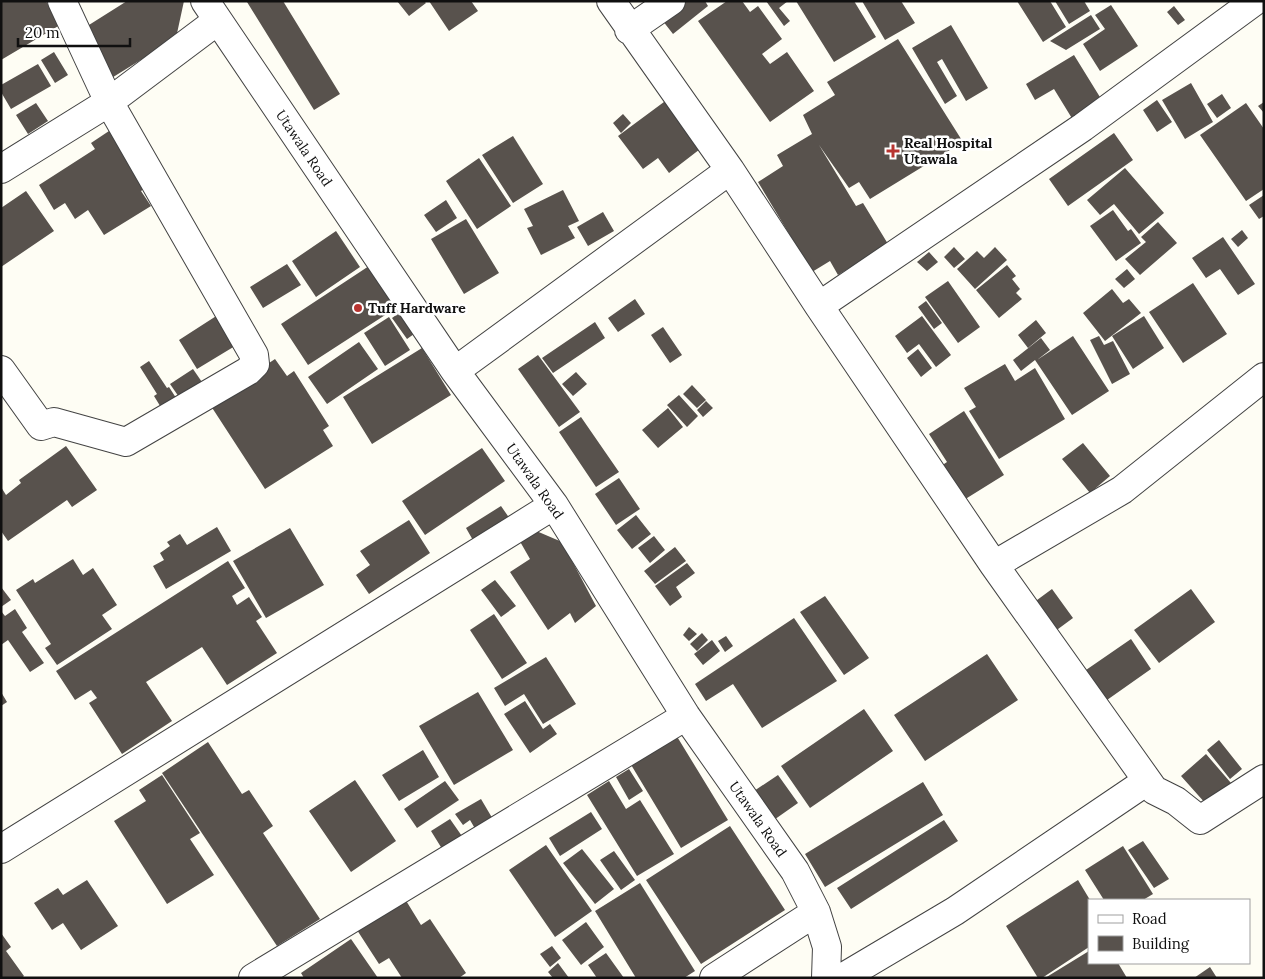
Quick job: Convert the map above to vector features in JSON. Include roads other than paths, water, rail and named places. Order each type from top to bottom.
[{"type":"street","points":[[1,370],[41,426],[54,422],[126,442],[248,371],[255,364],[254,355],[108,102],[62,1]]},
{"type":"street","points":[[611,1],[730,170],[819,306],[994,565],[1154,790],[1176,800],[1200,820],[1264,779]]},
{"type":"street","points":[[630,30],[671,1]]},
{"type":"street","points":[[819,306],[1083,127],[1255,1]]},
{"type":"street","points":[[1,169],[108,102],[211,11]]},
{"type":"street","name":"Utawala Road","points":[[211,11],[455,370],[554,505],[686,716],[795,871],[816,912],[827,947],[826,978]]},
{"type":"street","points":[[455,370],[730,170]]},
{"type":"street","points":[[994,565],[1122,490],[1264,378]]},
{"type":"street","points":[[1,848],[554,505]]},
{"type":"street","points":[[252,978],[686,716]]},
{"type":"street","points":[[842,978],[954,911],[1147,781]]},
{"type":"street","points":[[714,978],[816,912]]},
{"type":"place","name":"Real Hospital Utawala","points":[[893,151]]},
{"type":"place","name":"Tuff Hardware","points":[[358,308]]}]
